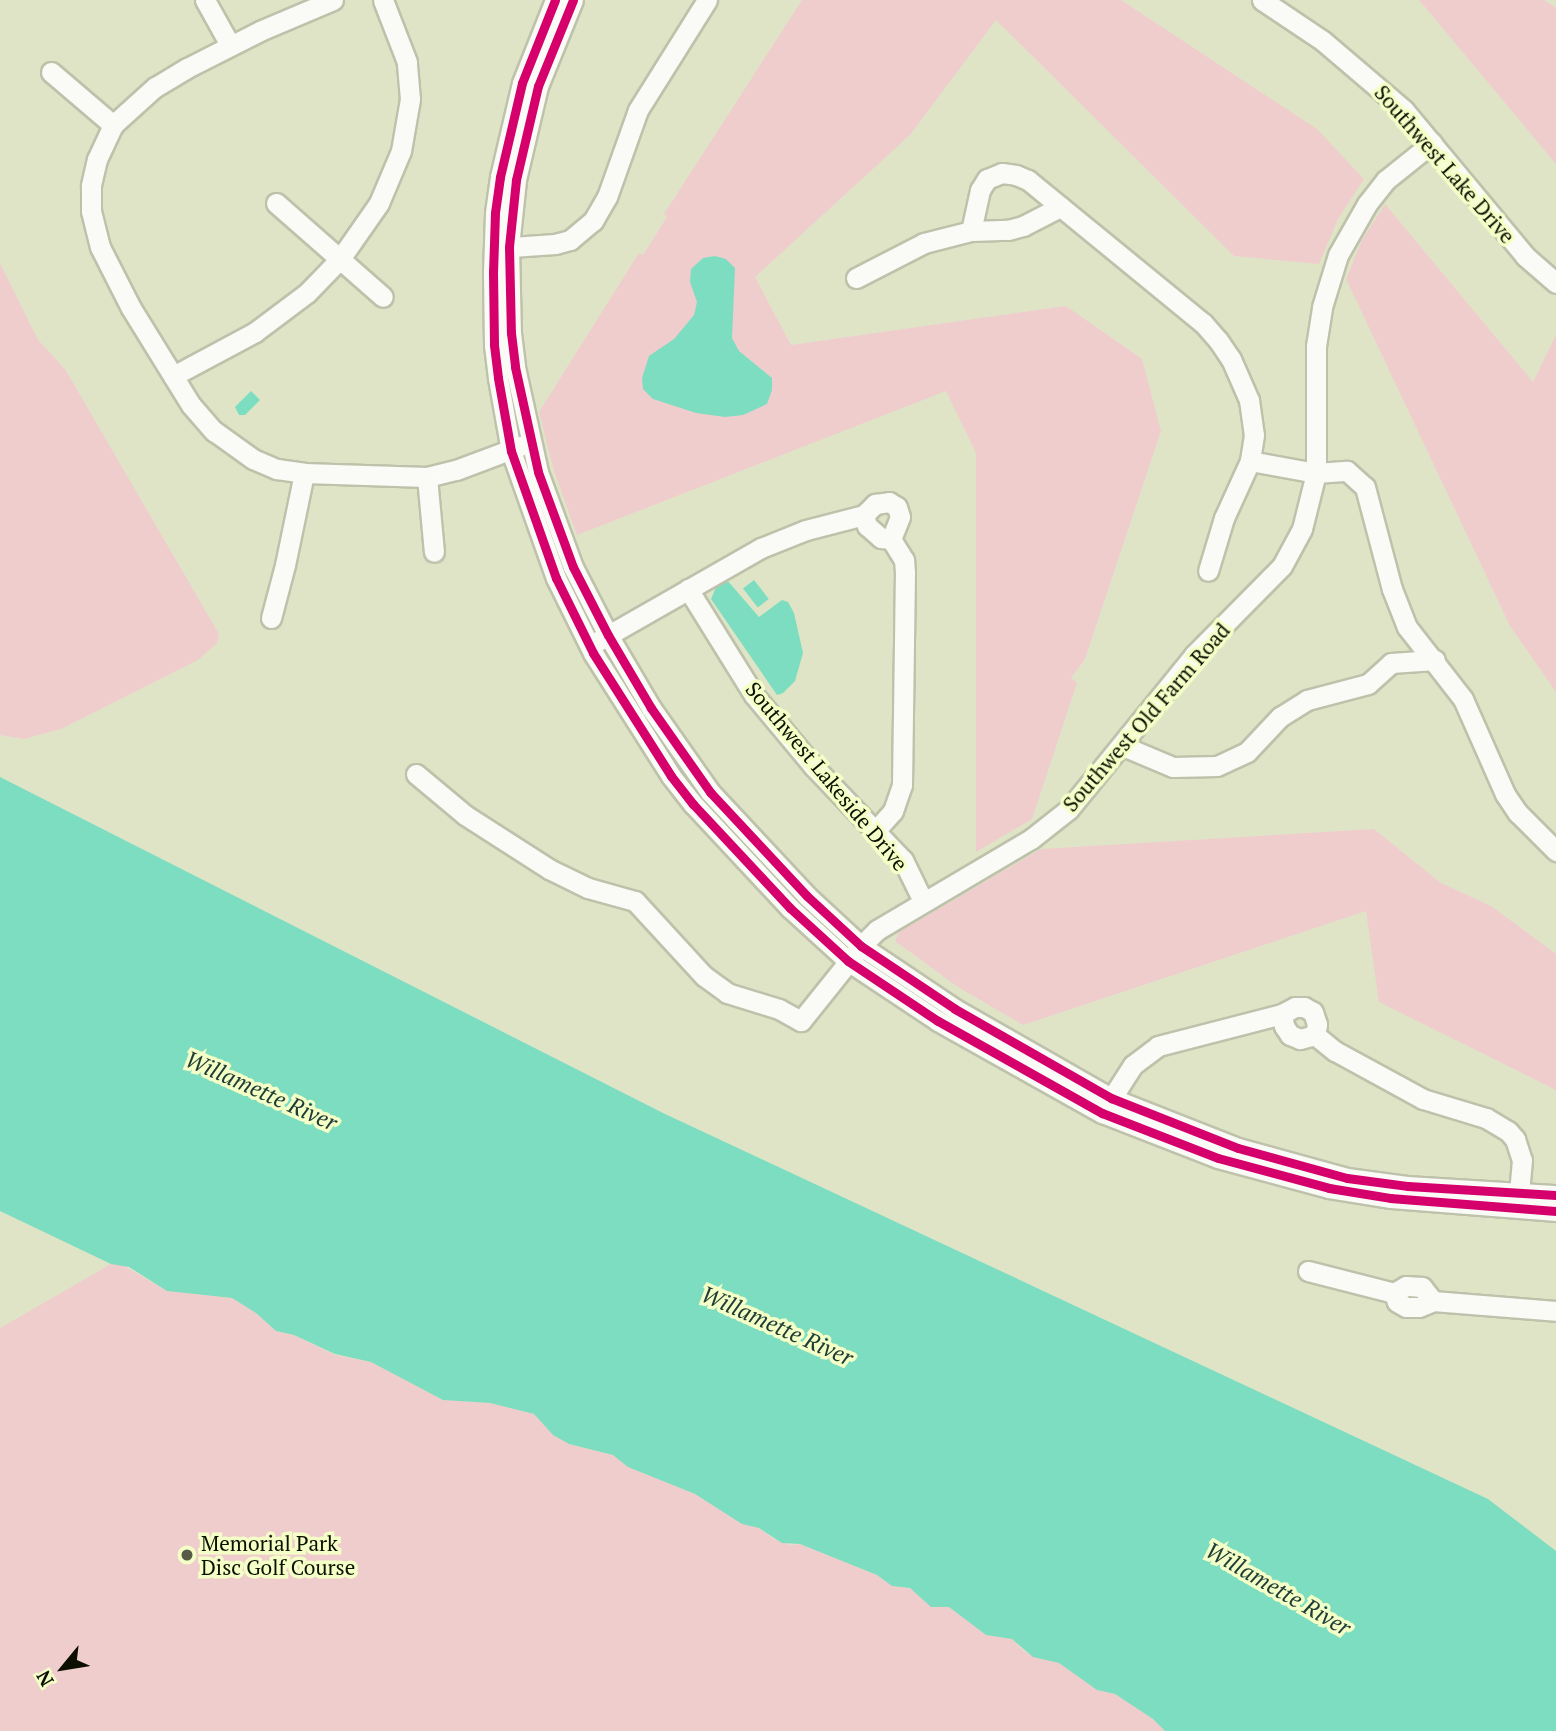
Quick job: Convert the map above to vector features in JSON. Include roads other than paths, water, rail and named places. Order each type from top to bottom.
[{"type":"street","points":[[205,0],[230,45]]},
{"type":"street","points":[[333,0],[230,45],[155,87],[113,125],[97,159],[91,186],[96,235],[131,308],[173,376],[214,431],[242,453],[277,469],[427,477],[529,442]]},
{"type":"street","points":[[173,376],[268,323],[307,293],[341,258],[379,203],[396,164],[407,124],[410,86],[407,62],[383,0]]},
{"type":"street","points":[[555,0],[522,83],[500,177],[501,248],[494,345],[511,450],[556,578],[590,646],[634,720],[693,804],[790,908],[855,953],[955,1009],[1106,1106],[1313,1170],[1408,1186],[1519,1200],[1556,1211]]},
{"type":"street","points":[[573,0],[538,86],[501,248],[511,333],[529,442],[573,567],[607,635],[651,708],[710,792],[855,953]]},
{"type":"street","points":[[501,248],[555,244],[570,240],[593,221],[607,197],[642,101],[707,0]]},
{"type":"street","name":"Southwest Lake Drive","points":[[1262,0],[1323,41],[1379,86],[1432,143],[1525,256],[1556,284]]},
{"type":"street","points":[[51,72],[113,125]]},
{"type":"street","name":"Southwest Old Farm Road","points":[[416,774],[465,816],[549,869],[588,888],[635,901],[704,976],[727,993],[764,1004],[801,1021],[855,953],[877,930],[1057,820],[1091,787],[1194,655],[1282,566],[1302,529],[1316,473],[1316,346],[1322,307],[1338,255],[1367,204],[1386,180],[1432,143]]},
{"type":"street","points":[[971,231],[980,190],[987,179],[1002,173],[1028,180],[1203,323],[1218,340],[1236,369],[1249,400],[1254,435],[1250,461],[1224,518],[1208,571]]},
{"type":"street","points":[[276,204],[383,297]]},
{"type":"street","points":[[856,278],[924,243],[971,231],[1007,230],[1023,226],[1060,207]]},
{"type":"street","points":[[1250,461],[1316,473],[1347,471],[1365,487],[1388,578],[1407,627],[1463,699],[1506,794],[1533,830],[1556,851]]},
{"type":"street","points":[[271,618],[304,472]]},
{"type":"street","points":[[427,477],[434,552]]},
{"type":"street","points":[[590,646],[783,538],[864,515],[875,504],[889,502],[897,507],[900,517],[891,539]]},
{"type":"street","points":[[864,515],[867,526],[876,534],[891,539],[904,560],[905,573],[904,771],[900,798],[876,830]]},
{"type":"street","name":"Southwest Lakeside Drive","points":[[688,589],[754,695],[814,767],[902,860],[923,901]]},
{"type":"street","points":[[1123,746],[1174,767],[1217,766],[1247,752],[1292,708],[1368,684],[1391,663],[1407,627]]},
{"type":"street","points":[[1391,663],[1435,660]]},
{"type":"street","points":[[1106,1106],[1133,1065],[1158,1046],[1282,1014],[1284,1026],[1290,1035],[1300,1039],[1315,1035],[1335,1051],[1423,1099],[1498,1123],[1515,1139],[1519,1149],[1522,1172],[1519,1200]]},
{"type":"street","points":[[1519,1200],[1556,1195]]},
{"type":"street","points":[[1308,1271],[1394,1293],[1406,1286],[1422,1287],[1433,1301],[1556,1311]]},
{"type":"water","points":[[715,256],[726,259],[735,268],[732,338],[739,351],[772,378],[772,390],[767,404],[743,415],[725,417],[696,413],[653,399],[643,389],[642,378],[649,356],[674,339],[694,315],[697,302],[690,282],[691,269],[703,258]]},
{"type":"water","points":[[251,391],[260,400],[245,415],[239,415],[235,407]]},
{"type":"water","points":[[727,580],[759,617],[782,600],[788,602],[794,613],[803,653],[795,681],[783,693],[777,695],[711,599],[717,585]]},
{"type":"water","points":[[754,580],[769,599],[758,608],[743,589]]},
{"type":"water","name":"Willamette River","points":[[0,777],[663,1113],[1488,1499],[1556,1551],[1556,1731],[1165,1731],[1153,1719],[1115,1694],[1097,1690],[1059,1663],[1033,1657],[1012,1639],[986,1635],[949,1607],[931,1607],[910,1588],[892,1586],[877,1575],[800,1544],[782,1543],[759,1528],[742,1524],[695,1494],[628,1467],[613,1455],[569,1444],[553,1435],[534,1414],[490,1403],[443,1400],[371,1362],[335,1354],[294,1335],[276,1331],[256,1313],[232,1298],[167,1291],[129,1267],[111,1264],[0,1211]]},
{"type":"place","name":"Memorial Park Disc Golf Course","points":[[187,1555]]}]
